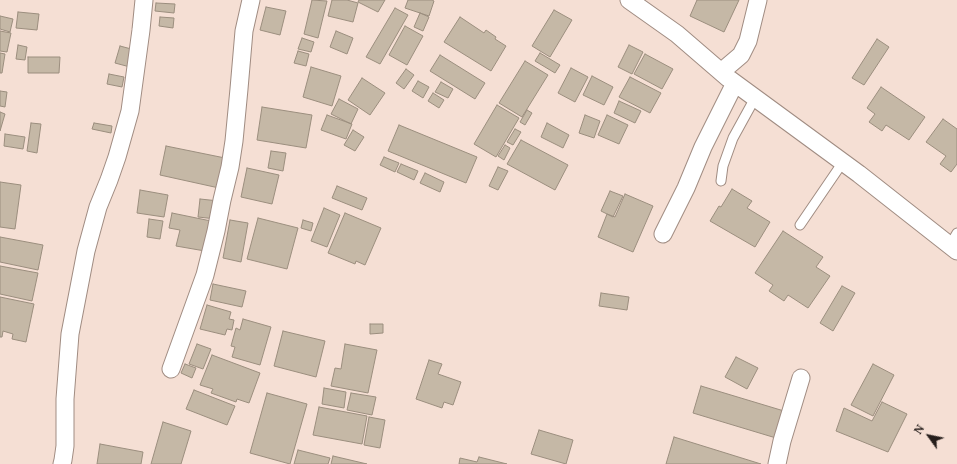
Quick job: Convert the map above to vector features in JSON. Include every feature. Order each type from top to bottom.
[{"type":"street","points":[[62,464],[65,446],[65,399],[70,334],[86,251],[98,207],[109,180],[130,111],[144,0]]},
{"type":"street","points":[[171,369],[205,275],[230,167],[244,31],[251,0]]},
{"type":"street","points":[[629,0],[677,34],[721,72],[755,98],[955,243]]},
{"type":"street","points":[[721,72],[741,55],[748,41],[758,0]]},
{"type":"street","points":[[663,234],[686,188],[703,147],[735,83]]},
{"type":"street","points":[[777,464],[782,441],[802,378]]},
{"type":"lane","points":[[721,181],[733,138],[755,98]]},
{"type":"lane","points":[[800,225],[843,162]]},
{"type":"building","points":[[312,0],[327,1],[318,38],[304,34]]},
{"type":"building","points":[[332,0],[347,0],[358,3],[353,22],[328,16]]},
{"type":"building","points":[[359,0],[385,0],[378,12],[358,2]]},
{"type":"building","points":[[408,0],[434,1],[429,16],[405,8]]},
{"type":"building","points":[[697,0],[739,0],[724,32],[690,16]]},
{"type":"building","points":[[156,3],[175,4],[174,13],[155,11]]},
{"type":"building","points":[[266,7],[286,11],[280,35],[260,30]]},
{"type":"building","points":[[395,8],[408,15],[380,64],[366,57]]},
{"type":"building","points":[[554,10],[572,20],[550,57],[532,46]]},
{"type":"building","points":[[18,12],[39,14],[37,30],[16,28]]},
{"type":"building","points":[[420,13],[429,17],[423,31],[414,27]]},
{"type":"building","points":[[0,16],[13,19],[10,32],[0,29]]},
{"type":"building","points":[[160,17],[174,18],[173,28],[159,26]]},
{"type":"building","points":[[460,17],[484,33],[486,30],[496,37],[495,39],[506,46],[491,71],[444,42]]},
{"type":"building","points":[[405,26],[423,36],[407,65],[389,55]]},
{"type":"building","points":[[0,31],[11,33],[7,52],[0,51]]},
{"type":"building","points":[[336,31],[353,38],[347,54],[330,47]]},
{"type":"building","points":[[302,38],[314,42],[311,52],[298,49]]},
{"type":"building","points":[[877,39],[889,47],[864,85],[852,78]]},
{"type":"building","points":[[18,45],[27,47],[25,60],[16,59]]},
{"type":"building","points":[[629,45],[643,52],[632,74],[618,67]]},
{"type":"building","points":[[120,46],[135,50],[130,67],[115,63]]},
{"type":"building","points":[[298,51],[309,54],[306,66],[294,63]]},
{"type":"building","points":[[0,53],[5,54],[2,73],[0,73]]},
{"type":"building","points":[[540,53],[560,65],[555,73],[535,61]]},
{"type":"building","points":[[645,54],[673,69],[662,89],[634,74]]},
{"type":"building","points":[[440,55],[485,83],[475,99],[430,71]]},
{"type":"building","points":[[28,57],[60,57],[59,73],[28,73]]},
{"type":"building","points":[[525,61],[548,75],[522,117],[499,103]]},
{"type":"building","points":[[311,67],[341,76],[332,106],[303,97]]},
{"type":"building","points":[[571,68],[588,77],[575,102],[558,93]]},
{"type":"building","points":[[406,69],[414,75],[404,89],[396,83]]},
{"type":"building","points":[[109,74],[124,77],[122,87],[107,84]]},
{"type":"building","points":[[592,76],[613,87],[604,105],[583,95]]},
{"type":"building","points":[[630,77],[661,93],[650,113],[619,97]]},
{"type":"building","points":[[362,78],[385,93],[370,115],[348,100]]},
{"type":"building","points":[[418,81],[429,87],[423,98],[412,91]]},
{"type":"building","points":[[441,82],[453,89],[448,98],[435,92]]},
{"type":"building","points":[[881,87],[925,117],[909,140],[886,125],[882,131],[869,122],[875,114],[867,108]]},
{"type":"building","points":[[0,91],[7,92],[5,107],[0,106]]},
{"type":"building","points":[[433,93],[444,100],[439,108],[428,101]]},
{"type":"building","points":[[339,99],[358,109],[351,124],[331,114]]},
{"type":"building","points":[[619,101],[641,111],[635,123],[614,113]]},
{"type":"building","points":[[497,105],[519,118],[496,157],[474,144]]},
{"type":"building","points":[[262,107],[312,115],[306,148],[257,140]]},
{"type":"building","points":[[527,110],[532,113],[525,125],[520,122]]},
{"type":"building","points":[[0,112],[5,114],[0,131]]},
{"type":"building","points":[[327,115],[352,124],[346,139],[321,130]]},
{"type":"building","points":[[585,115],[600,121],[594,138],[579,133]]},
{"type":"building","points":[[607,115],[628,125],[619,144],[598,135]]},
{"type":"building","points":[[943,119],[957,129],[957,164],[951,172],[940,164],[946,156],[926,142]]},
{"type":"building","points":[[31,123],[41,124],[37,153],[27,151]]},
{"type":"building","points":[[94,123],[112,126],[111,133],[92,129]]},
{"type":"building","points":[[547,123],[569,135],[563,148],[541,137]]},
{"type":"building","points":[[399,125],[477,157],[466,183],[388,151]]},
{"type":"building","points":[[515,129],[521,132],[513,145],[507,142]]},
{"type":"building","points":[[353,130],[364,137],[355,151],[344,145]]},
{"type":"building","points":[[5,134],[25,137],[23,149],[4,146]]},
{"type":"building","points":[[521,140],[568,165],[555,190],[507,164]]},
{"type":"building","points":[[505,145],[510,148],[504,160],[498,156]]},
{"type":"building","points":[[166,146],[225,158],[219,188],[160,175]]},
{"type":"building","points":[[271,151],[286,153],[283,171],[268,168]]},
{"type":"building","points":[[384,157],[399,163],[395,172],[380,165]]},
{"type":"building","points":[[401,164],[418,171],[414,180],[397,172]]},
{"type":"building","points":[[498,167],[508,171],[498,190],[489,186]]},
{"type":"building","points":[[247,168],[279,175],[272,204],[241,197]]},
{"type":"building","points":[[425,173],[444,182],[440,192],[420,183]]},
{"type":"building","points":[[0,182],[21,185],[15,229],[0,227]]},
{"type":"building","points":[[337,186],[367,198],[362,210],[332,198]]},
{"type":"building","points":[[732,189],[752,201],[747,208],[770,222],[755,247],[710,221]]},
{"type":"building","points":[[140,190],[168,195],[164,217],[137,213]]},
{"type":"building","points":[[610,191],[623,196],[613,217],[601,211]]},
{"type":"building","points":[[625,194],[653,206],[633,252],[598,237],[607,214],[615,217]]},
{"type":"building","points":[[200,199],[219,201],[216,219],[198,217]]},
{"type":"building","points":[[324,208],[340,215],[327,247],[311,241]]},
{"type":"building","points":[[172,213],[211,221],[205,251],[176,246],[180,230],[169,228]]},
{"type":"building","points":[[345,213],[381,228],[365,265],[356,261],[355,264],[328,253]]},
{"type":"building","points":[[258,218],[298,228],[287,269],[247,259]]},
{"type":"building","points":[[149,219],[163,221],[160,239],[147,237]]},
{"type":"building","points":[[230,220],[248,223],[241,262],[223,258]]},
{"type":"building","points":[[303,220],[313,223],[311,231],[301,228]]},
{"type":"building","points":[[783,231],[823,257],[816,267],[830,276],[808,308],[788,295],[784,301],[769,291],[773,285],[755,273]]},
{"type":"building","points":[[0,237],[43,245],[38,270],[0,262]]},
{"type":"building","points":[[0,266],[38,273],[32,301],[0,294]]},
{"type":"building","points":[[213,284],[246,291],[242,307],[210,300]]},
{"type":"building","points":[[842,286],[855,293],[833,331],[820,323]]},
{"type":"building","points":[[601,293],[629,297],[627,310],[599,306]]},
{"type":"building","points":[[0,297],[34,304],[26,342],[12,339],[13,334],[3,331],[2,337],[0,337]]},
{"type":"building","points":[[207,305],[231,312],[229,319],[234,320],[232,330],[227,329],[225,335],[200,329]]},
{"type":"building","points":[[243,319],[271,327],[260,365],[232,357],[235,347],[231,346],[236,328],[240,330]]},
{"type":"building","points":[[370,324],[383,324],[383,333],[370,334]]},
{"type":"building","points":[[283,331],[325,341],[316,377],[274,366]]},
{"type":"building","points":[[197,344],[211,349],[203,369],[189,364]]},
{"type":"building","points":[[345,344],[377,350],[368,393],[331,386],[335,368],[341,369]]},
{"type":"building","points":[[212,355],[260,373],[249,403],[237,399],[236,402],[211,393],[213,389],[200,385]]},
{"type":"building","points":[[736,357],[758,368],[747,389],[725,377]]},
{"type":"building","points":[[429,360],[442,364],[438,374],[461,382],[453,405],[444,402],[442,408],[416,399]]},
{"type":"building","points":[[185,364],[196,368],[192,378],[181,373]]},
{"type":"building","points":[[873,364],[894,375],[873,416],[851,405]]},
{"type":"building","points":[[701,386],[784,411],[776,438],[693,413]]},
{"type":"building","points":[[324,388],[346,392],[344,408],[322,404]]},
{"type":"building","points":[[194,390],[235,406],[227,425],[186,409]]},
{"type":"building","points":[[267,393],[307,404],[290,464],[250,453]]},
{"type":"building","points":[[351,393],[376,397],[372,415],[347,410]]},
{"type":"building","points":[[882,402],[907,414],[888,452],[836,431],[844,408],[872,421]]},
{"type":"building","points":[[319,407],[367,416],[362,444],[313,435]]},
{"type":"building","points":[[369,417],[385,420],[380,448],[364,445]]},
{"type":"building","points":[[163,422],[191,431],[181,464],[151,464]]},
{"type":"building","points":[[539,430],[573,440],[566,464],[531,454]]},
{"type":"building","points":[[674,437],[761,464],[666,464]]},
{"type":"building","points":[[100,444],[143,452],[141,464],[97,464]]},
{"type":"building","points":[[298,450],[330,458],[328,464],[294,464]]},
{"type":"building","points":[[333,456],[367,464],[331,464]]},
{"type":"building","points":[[479,457],[507,464],[459,464],[460,458],[477,462]]}]
